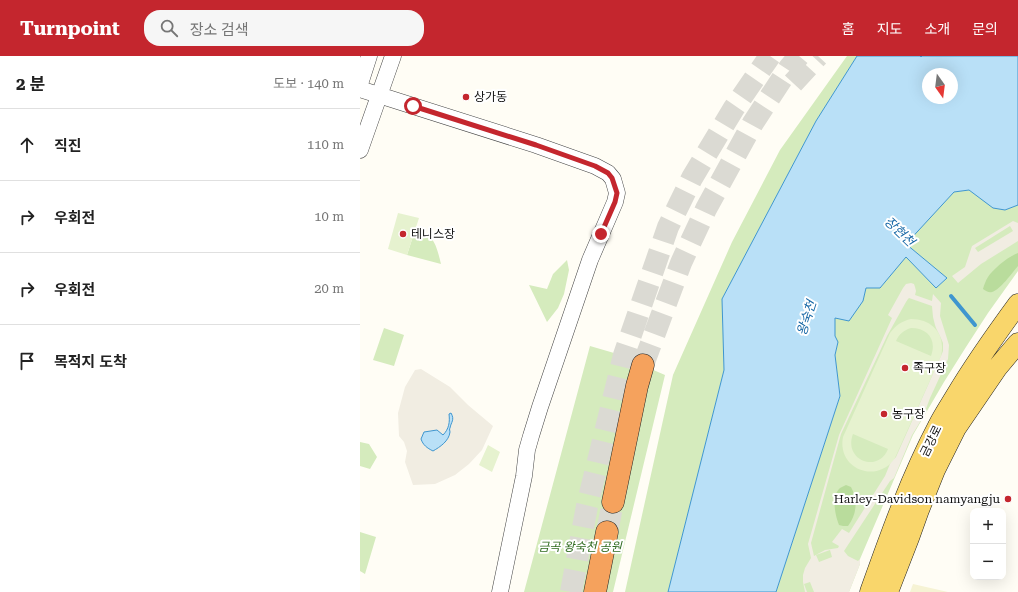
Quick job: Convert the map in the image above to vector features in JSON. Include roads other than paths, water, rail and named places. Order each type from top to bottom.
[{"type":"highway","points":[[613,502],[637,386],[643,365]]},
{"type":"highway","points":[[595,592],[607,532]]},
{"type":"main road","name":"금강로","points":[[870,592],[889,537],[912,481],[938,425],[998,330],[1018,304]]},
{"type":"main road","name":"금강로","points":[[888,592],[918,510],[935,470],[956,428],[996,368],[1017,344]]},
{"type":"street","points":[[360,84],[369,56]]},
{"type":"street","points":[[360,150],[393,56]]},
{"type":"street","points":[[360,88],[536,145],[595,166],[608,173],[615,184],[617,193],[615,202],[588,267],[542,400],[527,450],[524,476],[500,592]]},
{"type":"water","name":"왕숙천","points":[[857,56],[1018,56],[1018,205],[1005,210],[993,208],[969,190],[954,192],[906,244],[947,278],[936,288],[906,257],[880,288],[866,288],[863,301],[849,321],[835,318],[835,336],[838,342],[835,355],[840,396],[776,592],[668,592],[724,370],[722,299],[816,121]]},
{"type":"water","points":[[451,413],[453,419],[448,438],[441,446],[433,451],[429,449],[421,439],[424,432],[437,430],[443,435],[448,428],[449,414]]},
{"type":"waterway","name":"장현천","points":[[951,296],[975,325]]},
{"type":"tunnel","points":[[571,592],[587,506],[624,355],[668,227],[692,178],[734,108],[770,56]]},
{"type":"tunnel","points":[[643,365],[681,263],[706,209],[753,123],[789,68],[799,56]]},
{"type":"tunnel","points":[[793,83],[818,56]]},
{"type":"tunnel","points":[[607,532],[613,502]]},
{"type":"place","name":"상가동","points":[[466,97]]},
{"type":"place","name":"테니스장","points":[[403,234]]},
{"type":"place","name":"족구장","points":[[905,368]]},
{"type":"place","name":"농구장","points":[[884,414]]},
{"type":"place","name":"Harley-Davidson namyangju","points":[[1008,499]]},
{"type":"park label","name":"금곡 왕숙천 공원","points":[[580,547]]}]
